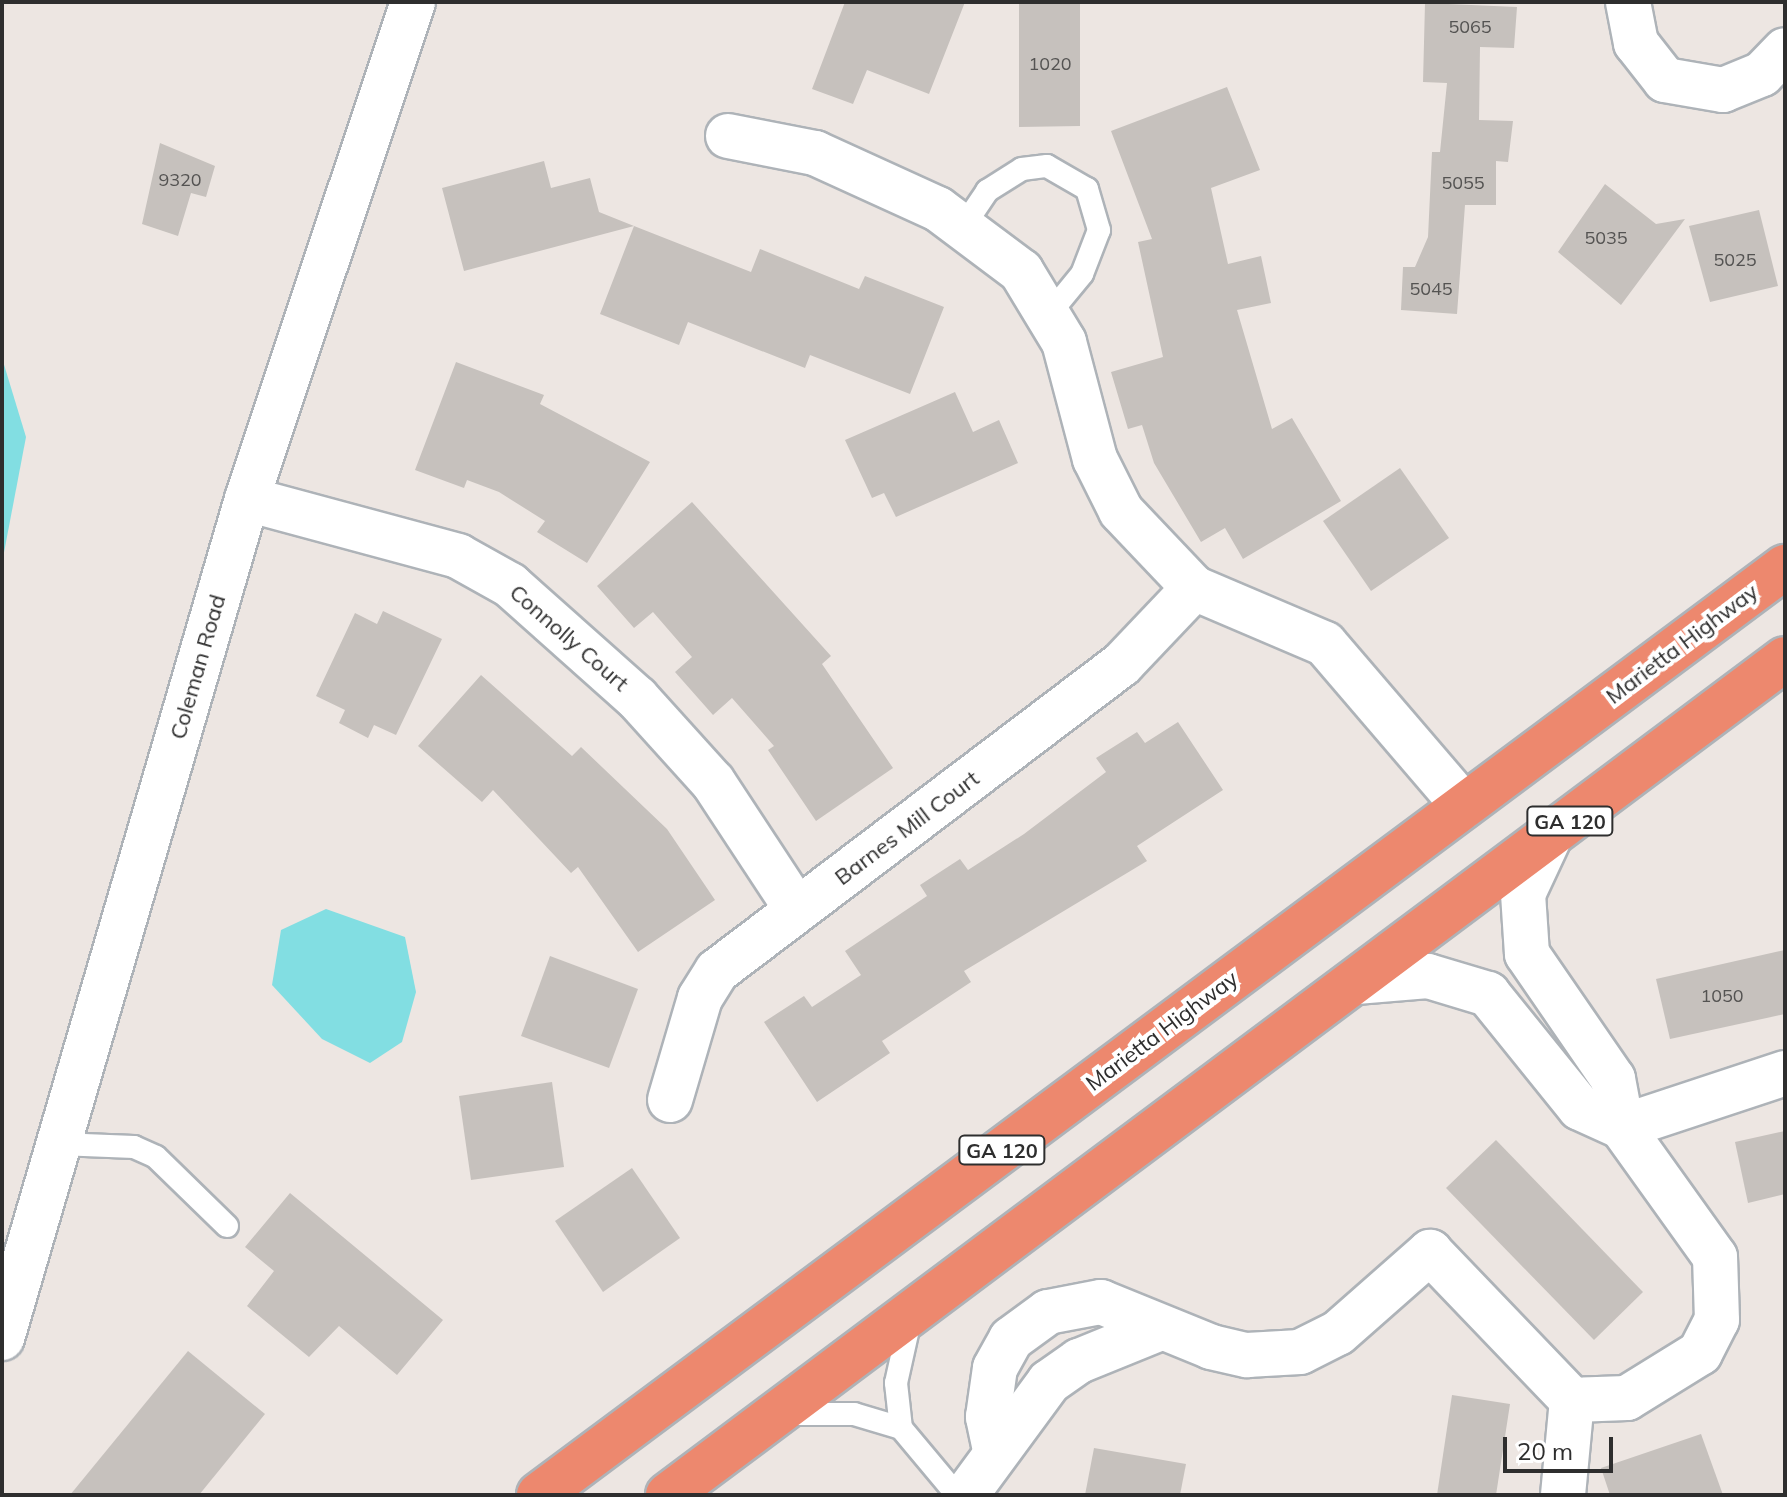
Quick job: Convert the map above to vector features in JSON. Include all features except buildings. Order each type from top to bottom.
[{"type":"highway","name":"Marietta Highway","points":[[539,1495],[1785,567]]},
{"type":"highway","name":"GA 120","points":[[668,1495],[1785,659]]},
{"type":"street","name":"Coleman Road","points":[[2,1338],[247,499],[413,2]]},
{"type":"street","points":[[1628,2],[1636,43],[1665,80],[1723,90],[1762,74],[1785,50]]},
{"type":"street","points":[[728,136],[815,153],[965,224],[1021,271],[1050,313],[1106,486],[1156,554],[1194,588],[1325,644],[1464,806]]},
{"type":"street","name":"Connolly Court","points":[[247,499],[458,556],[510,585],[637,698],[713,782],[797,910]]},
{"type":"street","name":"Barnes Mill Court","points":[[670,1100],[700,998],[717,971],[1122,664],[1194,588]]},
{"type":"street","points":[[995,1450],[988,1417],[995,1368],[1011,1339],[1036,1319],[1101,1302],[1133,1309],[1158,1329],[1247,1355],[1300,1352],[1338,1333],[1430,1252],[1572,1400],[1627,1398],[1685,1368],[1717,1320],[1719,1278],[1704,1234],[1622,1127],[1613,1079],[1540,980],[1524,942],[1523,894],[1550,836]]},
{"type":"street","points":[[1356,982],[1428,976],[1488,994],[1580,1108],[1622,1127],[1785,1073]]},
{"type":"street","points":[[955,1494],[986,1476],[995,1450],[1063,1371],[1158,1329]]},
{"type":"street","points":[[1563,1495],[1572,1400]]},
{"type":"lane","points":[[965,224],[987,191],[1022,169],[1047,166],[1087,189],[1099,230],[1082,274],[1050,313]]},
{"type":"lane","points":[[59,1144],[134,1147],[156,1157],[227,1226]]},
{"type":"lane","points":[[916,1309],[898,1368],[901,1428],[955,1494]]},
{"type":"lane","points":[[769,1419],[832,1411],[901,1428]]},
{"type":"water","points":[[2,358],[26,437],[2,563]]},
{"type":"water","points":[[326,909],[405,937],[416,992],[402,1042],[370,1063],[322,1039],[272,985],[281,930]]}]
